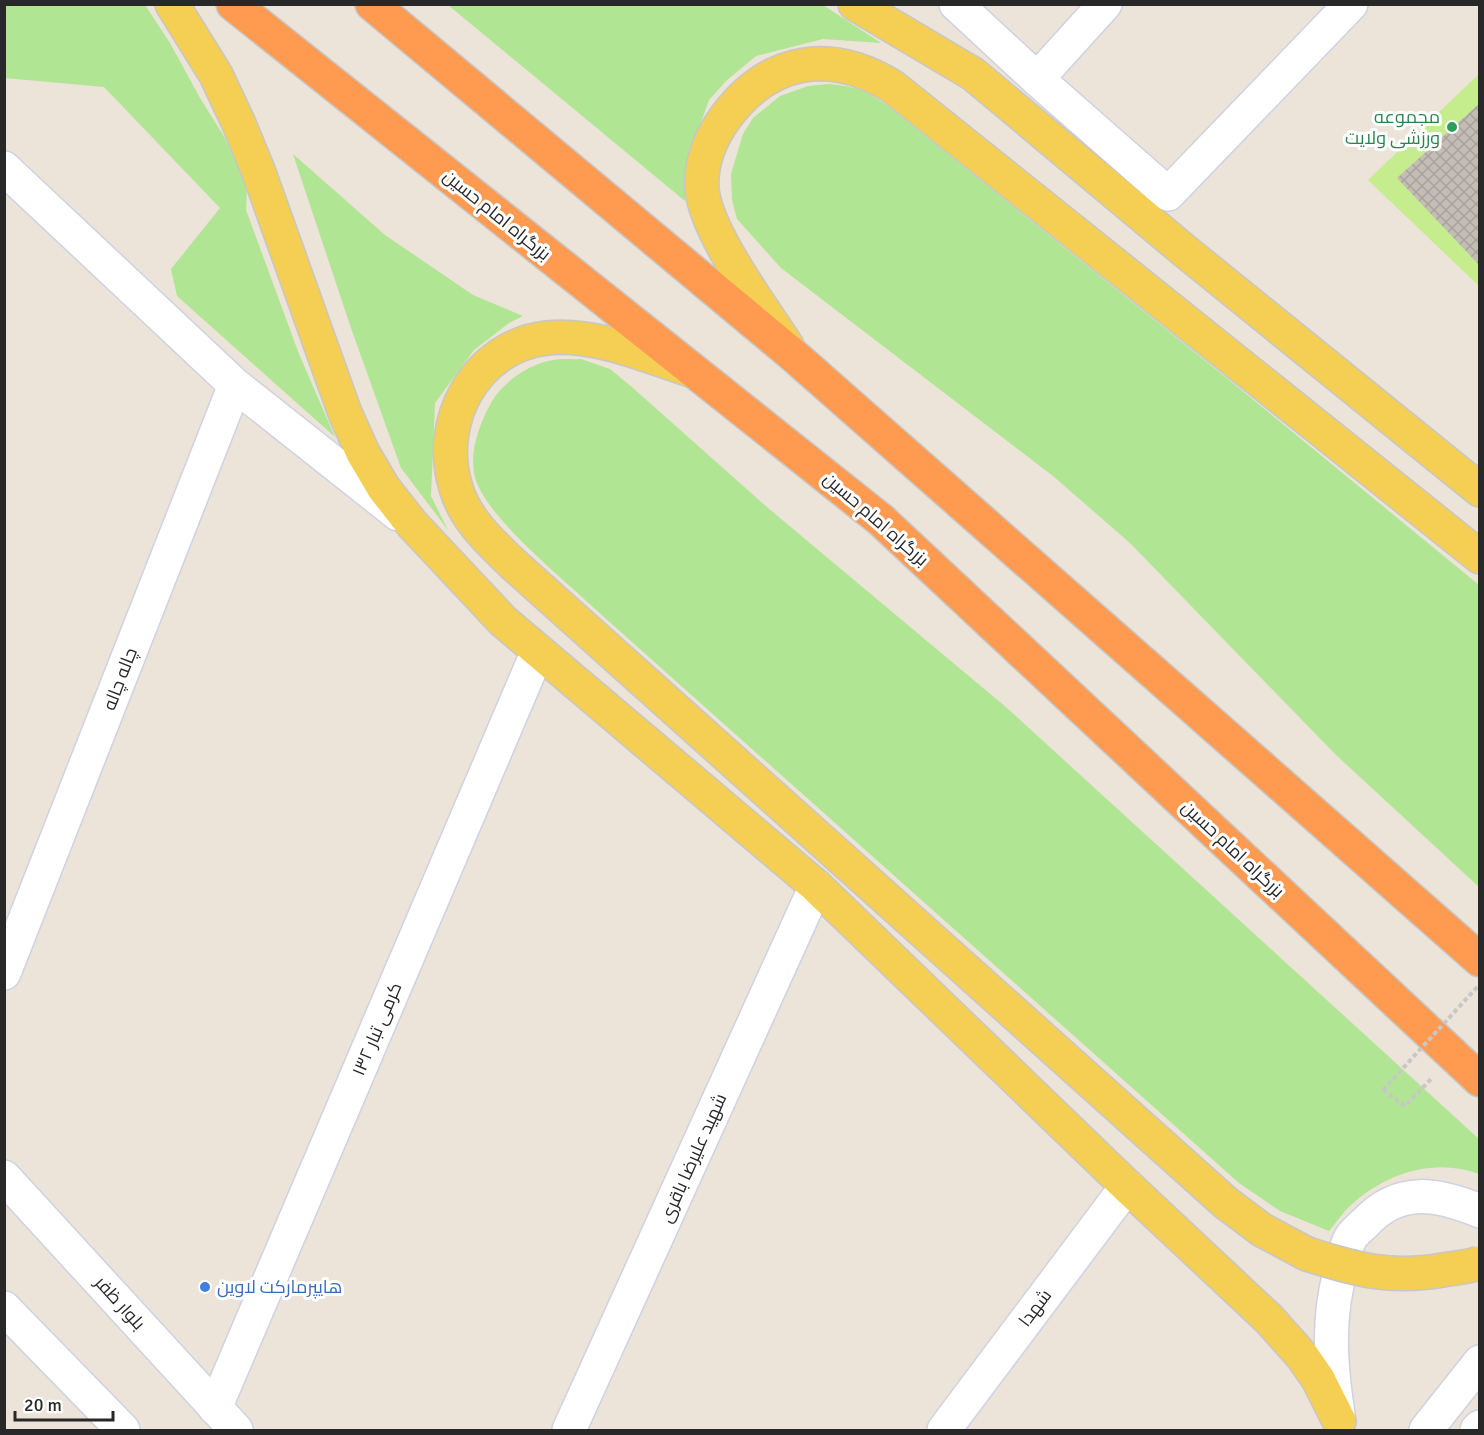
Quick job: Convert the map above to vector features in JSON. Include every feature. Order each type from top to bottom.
[{"type":"highway","name":"بزرگراه امام حسین","points":[[234,4],[882,520],[1479,1080]]},
{"type":"highway","points":[[372,4],[793,355],[1479,960]]},
{"type":"main road","points":[[172,4],[216,75],[239,124],[262,181],[345,413],[363,453],[383,487],[412,524],[503,621],[816,886],[1127,1186],[1269,1319],[1287,1338],[1318,1379],[1340,1426]]},
{"type":"main road","points":[[855,4],[973,74],[1178,245],[1479,490]]},
{"type":"main road","points":[[793,355],[740,273],[711,221],[704,204],[702,172],[705,156],[716,130],[731,110],[753,88],[777,73],[793,67],[821,63],[843,65],[864,71],[893,87],[1479,557]]},
{"type":"main road","points":[[694,372],[598,342],[566,338],[530,341],[511,348],[497,358],[466,390],[455,415],[451,469],[456,490],[475,525],[513,564],[1226,1203],[1262,1230],[1307,1254],[1353,1269],[1404,1275],[1424,1274],[1479,1263]]},
{"type":"street","points":[[956,4],[1168,194],[1351,4]]},
{"type":"street","points":[[1037,79],[1105,4]]},
{"type":"street","points":[[4,168],[235,385],[412,524]]},
{"type":"street","name":"چاله چاله","points":[[4,973],[235,385]]},
{"type":"street","name":"کرمی تبار ۱۳۲","points":[[226,1419],[538,651]]},
{"type":"street","name":"شهید علیرضا باقری","points":[[569,1431],[816,886]]},
{"type":"street","name":"بلوار ظفر","points":[[4,1176],[226,1419]]},
{"type":"street","name":"شهدا","points":[[944,1431],[1127,1186]]},
{"type":"street","points":[[1340,1426],[1331,1369],[1331,1331],[1334,1292],[1350,1239],[1372,1216],[1396,1201],[1423,1196],[1449,1199],[1479,1211]]},
{"type":"street","points":[[4,1308],[123,1431]]},
{"type":"street","points":[[1426,1431],[1479,1362]]},
{"type":"path","points":[[1405,1106],[1383,1090],[1479,984]]},
{"type":"green space","points":[[4,5],[145,5],[170,43],[225,138],[247,186],[246,210],[299,354],[335,437],[177,296],[171,269],[220,208],[104,87],[5,78]]},
{"type":"green space","points":[[448,5],[823,5],[881,43],[823,39],[756,56],[726,81],[709,100],[687,161],[685,201]]},
{"type":"green space","name":"مجموعه ورزشی ولایت","points":[[1479,74],[1479,286],[1368,180]]},
{"type":"green space","points":[[829,84],[860,90],[887,105],[1228,379],[1479,585],[1479,887],[1335,754],[1130,543],[1053,476],[781,268],[737,219],[732,200],[731,174],[743,134],[753,118],[780,96],[808,86]]},
{"type":"green space","points":[[293,154],[385,235],[473,295],[523,316],[509,323],[474,350],[435,403],[431,496],[448,530],[401,468]]},
{"type":"green space","points":[[581,359],[610,369],[768,508],[1007,708],[1479,1139],[1479,1174],[1445,1167],[1427,1168],[1394,1177],[1363,1195],[1347,1209],[1329,1231],[1280,1211],[1239,1183],[545,564],[491,507],[474,473],[473,455],[483,419],[491,403],[510,381],[527,369],[545,362]]},
{"type":"building","points":[[1480,103],[1480,266],[1397,178]]},
{"type":"place","name":"مجموعه ورزشی ولایت","points":[[1452,127]]},
{"type":"place","name":"هایپرمارکت لاوین","points":[[205,1287]]}]
